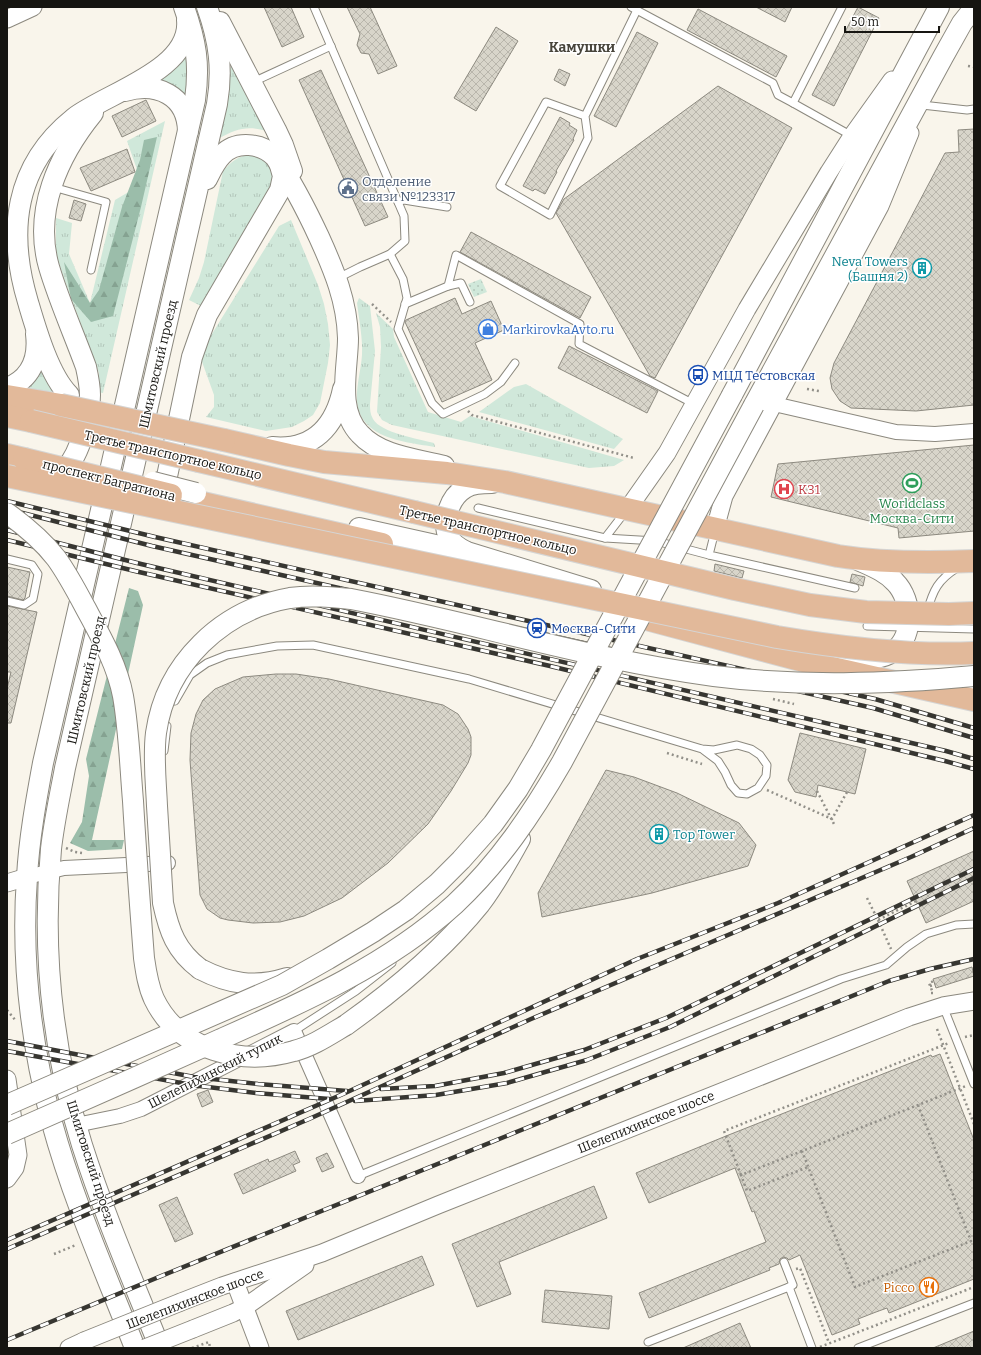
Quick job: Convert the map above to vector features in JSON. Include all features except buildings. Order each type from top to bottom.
[{"type":"main road","name":"Шмитовский проезд","points":[[160,1348],[100,1197],[76,1124],[62,1070],[52,998],[48,905],[52,848],[65,768],[215,118],[221,76],[217,40],[207,7]]},
{"type":"main road","points":[[213,7],[283,144],[305,207],[337,279],[342,294],[347,322],[347,410],[354,426],[360,434],[369,441],[395,454],[504,482],[838,556],[856,559],[911,562],[973,561]]},
{"type":"main road","points":[[7,1105],[241,1004],[312,969],[406,910],[461,860],[493,824],[518,789],[541,750],[939,7]]},
{"type":"main road","name":"Шмитовский проезд","points":[[135,1348],[79,1205],[60,1151],[46,1099],[36,1047],[28,981],[26,937],[27,877],[34,817],[43,764],[195,100],[198,69],[195,45],[185,10]]},
{"type":"main road","points":[[65,400],[60,385],[53,374],[32,314],[21,274],[17,230],[23,192],[35,165],[59,132],[76,117],[162,67],[177,53],[186,34],[187,22],[185,10]]},
{"type":"main road","points":[[7,513],[40,540],[69,577],[109,654],[122,695],[128,743],[144,958],[147,981],[154,999],[173,1027],[190,1040],[208,1049],[230,1055],[250,1057],[271,1056],[294,1051],[318,1042],[373,1006],[429,958],[480,903],[502,871],[866,198],[943,57],[969,13]]},
{"type":"main road","points":[[7,471],[44,478],[51,477],[65,469],[80,442],[89,404],[89,384],[86,367],[46,254],[44,226],[47,201],[51,186],[65,154],[75,137],[96,110],[114,96],[130,90],[147,89],[162,91],[170,95],[176,100],[184,112],[188,125],[188,134]]},
{"type":"main road","points":[[197,196],[222,154],[234,147],[248,145],[262,148],[272,154],[279,162],[305,207]]},
{"type":"main road","points":[[279,162],[283,176],[280,190],[207,315],[195,346],[165,486],[164,492],[167,502],[173,508],[185,514],[216,523],[590,601]]},
{"type":"main road","points":[[7,388],[21,381],[27,376],[34,360],[36,352],[36,336],[32,314]]},
{"type":"main road","points":[[224,440],[279,448],[300,446],[308,442],[325,429],[334,415],[341,396],[347,364]]},
{"type":"main road","points":[[7,396],[65,400],[103,413],[324,462],[447,473],[504,482]]},
{"type":"main road","name":"Третье транспортное кольцо","points":[[7,416],[742,591],[810,604],[866,612],[949,614],[974,613]]},
{"type":"main road","points":[[7,446],[19,455]]},
{"type":"main road","name":"проспект Багратиона","points":[[19,455],[464,562],[646,619],[974,700]]},
{"type":"main road","points":[[7,476],[784,638],[820,644],[912,654],[974,653]]},
{"type":"main road","points":[[467,552],[455,546],[449,538],[446,527],[447,515],[451,504],[457,495],[466,487],[478,484],[504,482]]},
{"type":"main road","points":[[195,497],[467,552],[762,640],[821,661],[974,688]]},
{"type":"main road","points":[[821,661],[877,659],[890,654],[900,647],[905,636],[917,628],[903,593],[895,582],[882,571],[856,559]]},
{"type":"main road","points":[[312,969],[279,981],[252,984],[227,980],[211,974],[195,965],[178,947],[169,927],[164,903],[155,763],[156,732],[161,712],[168,692],[190,655],[226,622],[244,613],[276,601],[311,596],[329,597],[375,604],[620,660],[715,676],[810,684],[897,683],[974,676]]},
{"type":"main road","points":[[9,1123],[252,1025],[332,986],[388,954],[422,931],[454,904],[480,878],[506,848],[542,796]]},
{"type":"street","points":[[7,19],[33,7]]},
{"type":"street","points":[[627,510],[667,453],[788,236],[852,136],[922,40]]},
{"type":"street","points":[[715,529],[724,496],[880,206],[943,57]]},
{"type":"street","points":[[774,404],[896,432],[935,434],[974,431]]},
{"type":"street","points":[[7,883],[64,868],[168,860]]},
{"type":"street","name":"Шелепихинское шоссе","points":[[68,1348],[222,1286],[322,1253],[445,1202],[909,1016],[943,1006],[974,1001]]},
{"type":"street","name":"Шелепихинский тупик","points":[[76,1124],[120,1116],[140,1109],[294,1031],[358,1176]]},
{"type":"street","points":[[7,1079],[9,1123],[18,1155],[15,1168],[7,1179]]},
{"type":"street","name":"Шелепихинское шоссе","points":[[145,1348],[233,1313],[322,1253]]},
{"type":"street","points":[[235,1282],[260,1348]]},
{"type":"lane","points":[[314,7],[404,216],[405,241],[390,254],[337,279]]},
{"type":"lane","points":[[793,103],[842,7]]},
{"type":"lane","points":[[585,116],[546,102],[500,186],[550,215],[588,138],[585,116],[634,9],[773,83],[778,95],[852,136]]},
{"type":"lane","points":[[251,83],[331,46]]},
{"type":"lane","points":[[922,105],[967,110],[974,109]]},
{"type":"lane","points":[[51,186],[106,202],[91,270]]},
{"type":"lane","points":[[398,202],[404,200],[447,207]]},
{"type":"lane","points":[[390,254],[403,279],[407,298],[398,329],[432,403],[443,414],[485,394],[501,382],[515,363]]},
{"type":"lane","points":[[448,286],[456,255],[580,324],[580,344],[694,404]]},
{"type":"lane","points":[[405,304],[448,286],[461,283],[470,302]]},
{"type":"lane","points":[[478,508],[605,538],[656,541],[709,555],[855,588]]},
{"type":"lane","points":[[605,538],[627,510]]},
{"type":"lane","points":[[709,555],[715,529]]},
{"type":"lane","points":[[7,559],[32,565],[38,574],[33,599],[24,605],[7,601]]},
{"type":"lane","points":[[917,628],[927,611],[933,591],[938,583],[960,566],[973,561]]},
{"type":"lane","points":[[867,626],[974,629]]},
{"type":"lane","points":[[172,708],[190,676],[207,663],[227,655],[247,650],[277,646],[313,645],[469,679],[702,749],[714,750],[737,745],[751,749],[760,755],[767,765],[766,776],[759,787],[747,794],[738,793],[730,785],[725,772],[718,761],[702,749]]},
{"type":"lane","points":[[164,762],[167,720]]},
{"type":"lane","points":[[358,1176],[841,979],[886,965],[926,934],[956,925],[974,924]]},
{"type":"lane","points":[[294,1031],[356,991],[392,963]]},
{"type":"lane","points":[[943,1006],[974,1084]]},
{"type":"lane","points":[[648,1342],[793,1285],[784,1262]]},
{"type":"lane","points":[[789,1287],[812,1348]]},
{"type":"lane","points":[[858,1348],[974,1303]]},
{"type":"path","points":[[968,66],[974,67]]},
{"type":"path","points":[[372,304],[398,329]]},
{"type":"path","points":[[807,389],[819,391]]},
{"type":"path","points":[[462,405],[472,415],[634,458]]},
{"type":"path","points":[[667,753],[702,764]]},
{"type":"path","points":[[759,787],[832,819]]},
{"type":"path","points":[[817,791],[835,826]]},
{"type":"path","points":[[832,819],[847,792]]},
{"type":"path","points":[[867,898],[895,957]]},
{"type":"path","points":[[878,920],[916,902]]},
{"type":"path","points":[[927,994],[932,993],[929,983],[934,983]]},
{"type":"path","points":[[7,1010],[17,1022]]},
{"type":"path","points":[[937,1029],[974,1124]]},
{"type":"path","points":[[808,1167],[747,1191],[724,1132],[957,1040]]},
{"type":"path","points":[[741,1175],[955,1091]]},
{"type":"path","points":[[802,1151],[855,1286],[971,1241],[918,1105]]},
{"type":"path","points":[[54,1254],[76,1244]]},
{"type":"path","points":[[788,1272],[800,1268],[829,1344]]},
{"type":"path","points":[[818,1348],[974,1287]]},
{"type":"path","points":[[192,1348],[209,1342],[210,1348]]},
{"type":"green space","points":[[186,43],[188,59],[185,107],[157,83]]},
{"type":"green space","points":[[231,63],[270,132],[249,128],[231,132],[218,139],[227,101]]},
{"type":"green space","points":[[165,121],[103,393],[98,392],[99,373],[56,254],[56,218],[72,223],[69,254],[90,303],[115,200],[142,184],[127,141]]},
{"type":"green space","points":[[157,137],[113,316],[91,322],[71,299],[64,262],[90,303],[99,290],[122,207],[140,160],[144,140]]},
{"type":"green space","points":[[257,154],[274,167],[275,179],[205,308],[189,300],[199,278],[204,262],[223,171],[238,158],[246,155]]},
{"type":"green space","points":[[291,220],[318,285],[328,324],[330,345],[320,403],[313,415],[304,421],[292,427],[266,431],[206,417],[214,407],[214,395],[201,359],[210,337],[279,226]]},
{"type":"green space","points":[[481,279],[487,292],[474,297],[468,284]]},
{"type":"green space","points":[[359,298],[370,306],[375,351],[370,404],[370,412],[373,419],[377,424],[392,432],[434,443],[435,447],[411,443],[386,436],[375,431],[366,424],[360,414],[357,401],[362,349],[357,303]]},
{"type":"green space","points":[[376,313],[393,329],[394,337],[428,412],[461,422],[470,416],[624,460],[614,466],[589,468],[392,425],[382,420],[377,412],[381,347],[380,327]]},
{"type":"green space","points":[[42,363],[62,398],[12,392]]},
{"type":"green space","points":[[526,384],[623,439],[614,449],[479,412],[514,387]]},
{"type":"green space","points":[[129,588],[138,591],[143,605],[92,840],[124,840],[122,849],[88,851],[70,843],[82,822],[89,776],[86,759]]},
{"type":"railway","points":[[7,501],[155,537],[875,699],[974,728]]},
{"type":"railway","points":[[7,509],[152,546],[873,708],[974,738]]},
{"type":"railway","points":[[7,530],[141,564],[946,751],[974,759]]},
{"type":"railway","points":[[7,540],[139,572],[550,666],[974,769]]},
{"type":"railway","points":[[7,1240],[343,1094],[637,959],[778,903],[974,815]]},
{"type":"railway","points":[[7,1249],[309,1119],[531,1019],[911,857],[974,828]]},
{"type":"railway","points":[[381,1089],[435,1086],[504,1073],[584,1050],[666,1018],[974,869]]},
{"type":"railway","points":[[355,1101],[436,1095],[507,1083],[587,1060],[670,1027],[974,878]]},
{"type":"railway","points":[[7,1340],[889,981],[930,969],[974,959]]},
{"type":"railway","points":[[7,1041],[194,1077],[347,1091]]},
{"type":"railway","points":[[7,1051],[192,1085],[256,1093],[329,1099]]},
{"type":"place","name":"Отделение связи №123317","points":[[348,188]]},
{"type":"place","name":"Neva Towers (Башня 2)","points":[[922,268]]},
{"type":"place","name":"MarkirovkaAvto.ru","points":[[488,329]]},
{"type":"place","name":"МЦД Тестовская","points":[[698,375]]},
{"type":"place","name":"Worldclass Москва-Сити","points":[[912,483]]},
{"type":"place","name":"К31","points":[[784,489]]},
{"type":"place","name":"Москва-Сити","points":[[537,628]]},
{"type":"place","name":"Top Tower","points":[[659,834]]},
{"type":"place","name":"Picco","points":[[929,1287]]},
{"type":"district","name":"Камушки","points":[[582,47]]}]
